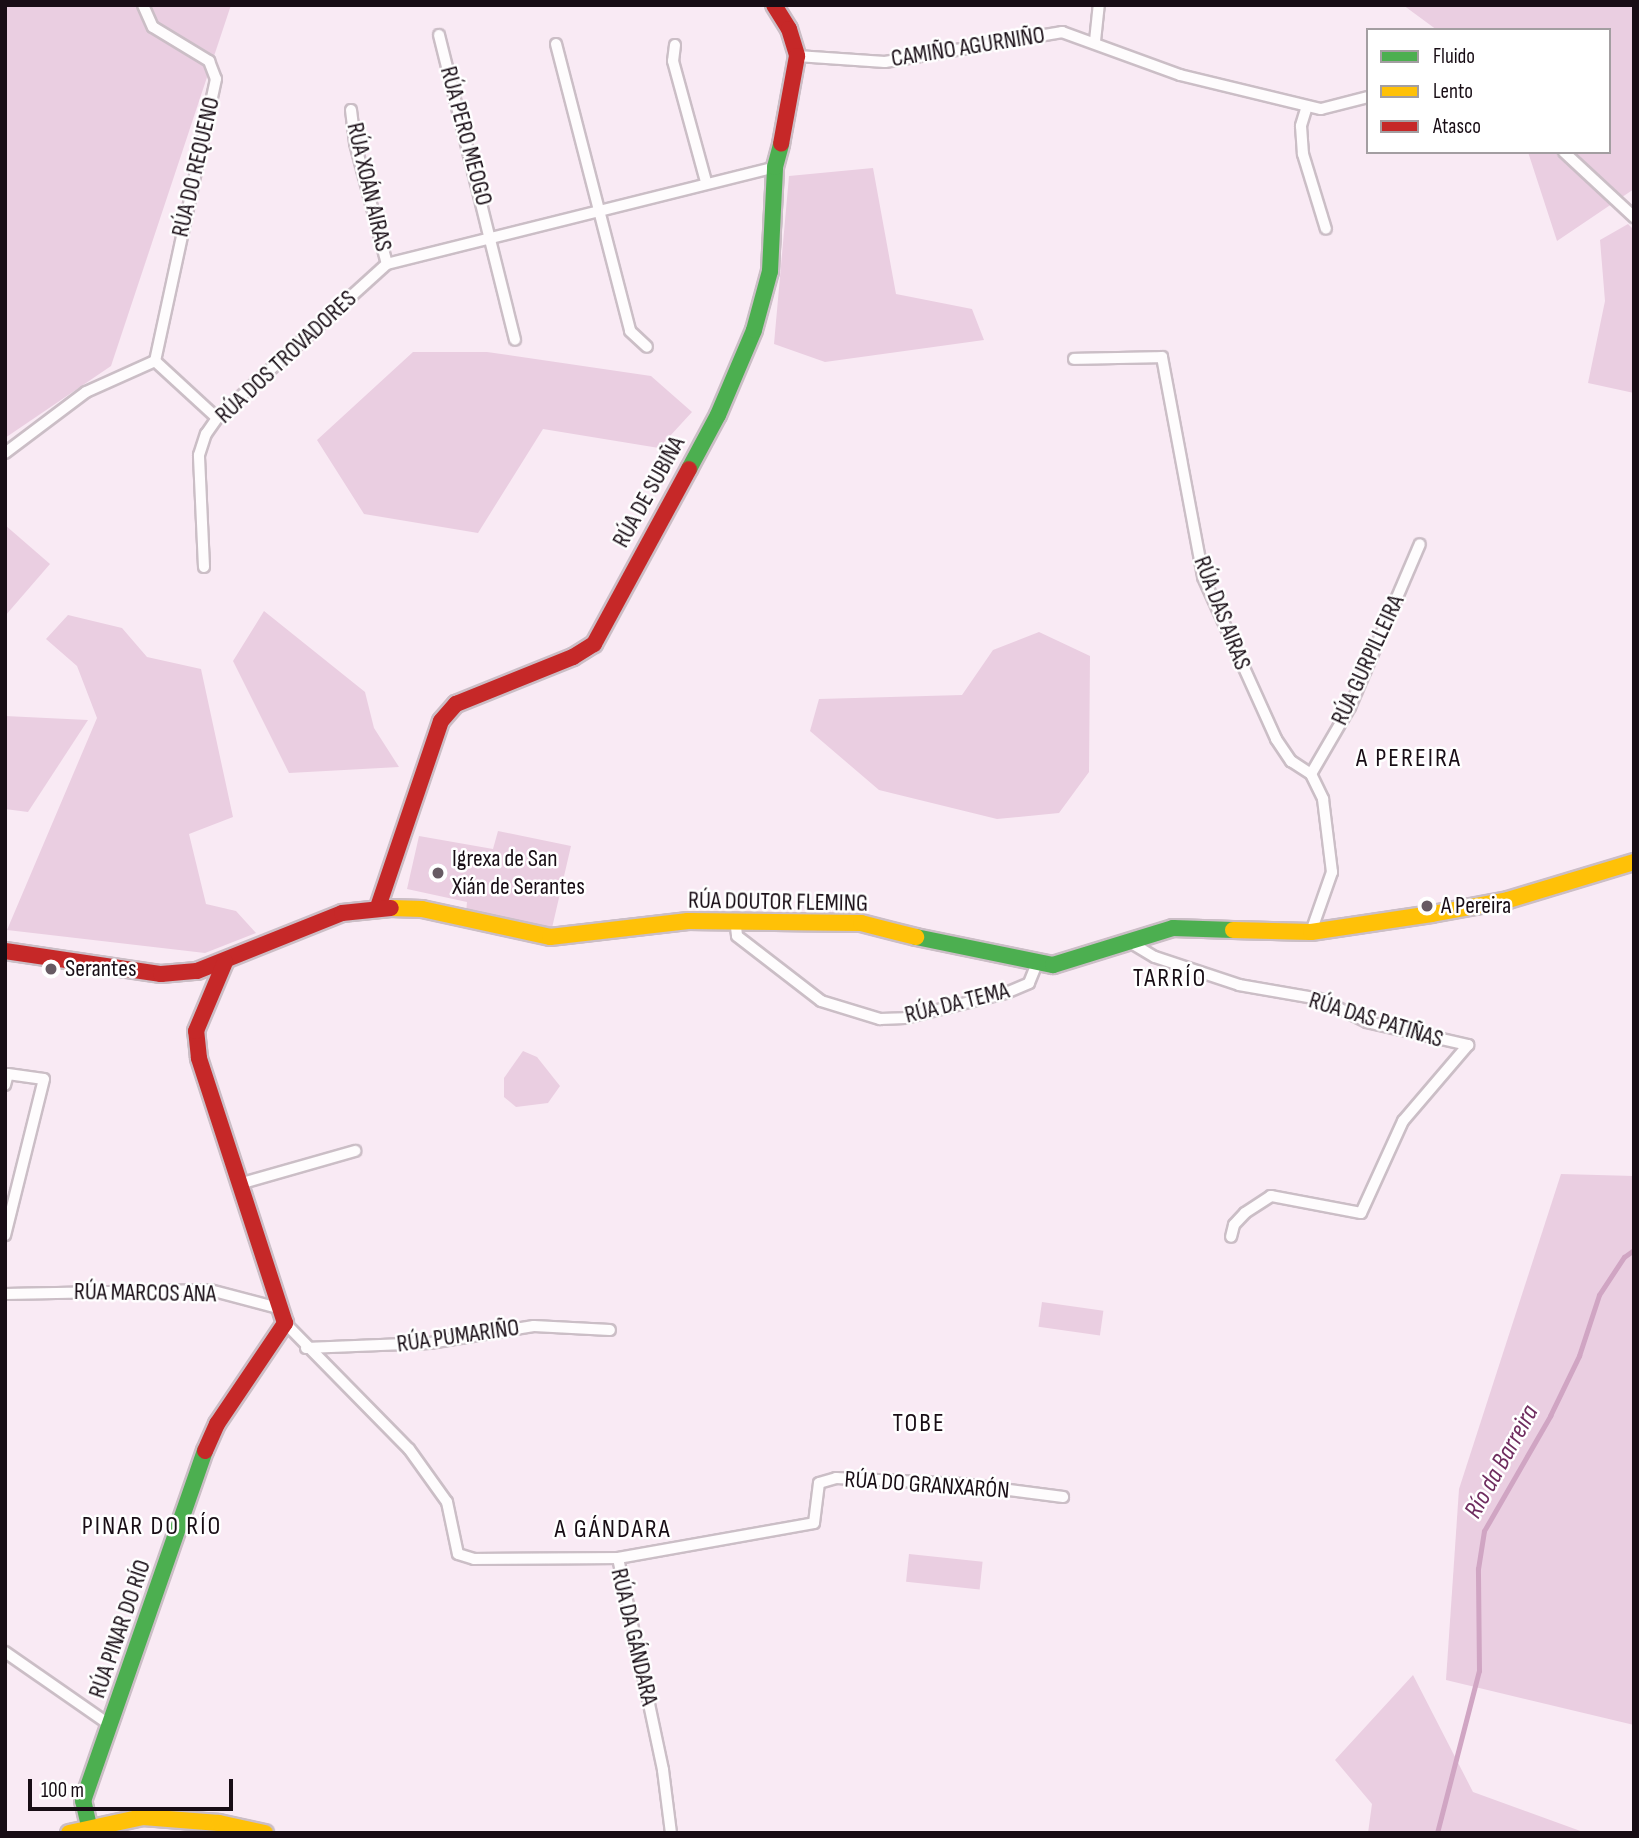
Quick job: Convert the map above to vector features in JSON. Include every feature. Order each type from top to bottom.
[{"type":"street","name":"RÚA DO REQUENO","points":[[143,5],[153,27],[209,61],[216,79],[155,361]]},
{"type":"street","name":"RÚA DE SUBIÑA","points":[[378,906],[441,721],[456,704],[573,657],[594,643],[688,470],[754,330],[770,271],[775,167],[794,90],[797,56],[789,29],[774,5]]},
{"type":"street","points":[[1095,41],[1099,5]]},
{"type":"street","name":"CAMIÑO AGURNIÑO","points":[[797,56],[885,62],[1062,32],[1095,41],[1180,75],[1307,106],[1321,109],[1366,98]]},
{"type":"street","name":"RÚA PERO MEOGO","points":[[439,35],[492,238]]},
{"type":"street","points":[[556,44],[630,331],[647,348]]},
{"type":"street","points":[[675,45],[673,61],[706,182]]},
{"type":"street","points":[[1307,106],[1301,126],[1303,154],[1326,229]]},
{"type":"street","name":"RÚA XOÁN AIRAS","points":[[351,110],[355,143],[387,264]]},
{"type":"street","points":[[1566,154],[1634,217]]},
{"type":"street","name":"RÚA DOS TROVADORES","points":[[204,566],[199,455],[216,418],[387,264],[706,182],[775,167]]},
{"type":"street","points":[[492,238],[515,341]]},
{"type":"street","name":"RÚA DAS AIRAS","points":[[1074,359],[1162,357],[1203,577],[1276,739],[1291,761],[1311,774],[1323,799],[1332,872],[1311,932]]},
{"type":"street","points":[[5,453],[86,392],[155,361],[216,418]]},
{"type":"street","name":"RÚA GURPILLEIRA","points":[[1311,774],[1350,707],[1420,544]]},
{"type":"street","name":"RÚA DOUTOR FLEMING","points":[[5,951],[161,974],[197,971],[342,913],[378,906],[422,909],[550,937],[735,919],[861,923],[1053,965],[1126,940],[1173,929],[1311,932],[1508,900],[1634,862]]},
{"type":"street","name":"RÚA DA TEMA","points":[[735,919],[737,936],[821,1001],[880,1019],[905,1018],[1006,993],[1029,983],[1037,963]]},
{"type":"street","name":"RÚA DAS PATIÑAS","points":[[1126,940],[1155,957],[1239,985],[1320,999],[1367,1022],[1468,1045],[1403,1121],[1362,1213],[1270,1196],[1245,1213],[1234,1225],[1231,1237]]},
{"type":"street","points":[[225,962],[196,1031],[198,1058],[284,1316]]},
{"type":"street","points":[[5,1085],[8,1074],[44,1079],[5,1235]]},
{"type":"street","points":[[239,1184],[355,1151]]},
{"type":"street","name":"RÚA MARCOS ANA","points":[[5,1294],[210,1290],[284,1316]]},
{"type":"street","name":"RÚA DA GÁNDARA","points":[[284,1316],[306,1348],[410,1449],[447,1502],[458,1554],[474,1559],[618,1558],[663,1770],[671,1833]]},
{"type":"street","name":"RÚA PINAR DO RÍO","points":[[86,1830],[83,1801],[190,1488],[217,1424],[284,1316]]},
{"type":"street","name":"RÚA PUMARIÑO","points":[[306,1348],[430,1343],[534,1326],[610,1330]]},
{"type":"street","name":"RÚA DO GRANXARÓN","points":[[618,1558],[814,1523],[819,1483],[836,1478],[963,1484],[1063,1497]]},
{"type":"street","points":[[5,1652],[110,1725]]},
{"type":"street","points":[[86,1830],[143,1817],[219,1823],[265,1833]]},
{"type":"shaded area","points":[[5,5],[231,5],[111,366],[5,438]]},
{"type":"shaded area","points":[[1403,5],[1634,5],[1634,189],[1557,241],[1529,154],[1611,154],[1611,28],[1434,28]]},
{"type":"shaded area","points":[[873,168],[896,294],[972,309],[984,340],[825,362],[774,344],[789,176]]},
{"type":"shaded area","points":[[1628,224],[1634,230],[1634,393],[1588,383],[1605,301],[1600,240]]},
{"type":"shaded area","points":[[413,352],[487,352],[651,376],[692,412],[659,448],[543,429],[478,533],[364,514],[317,440]]},
{"type":"shaded area","points":[[5,525],[50,564],[5,616]]},
{"type":"shaded area","points":[[264,611],[365,692],[374,728],[399,767],[289,773],[233,661]]},
{"type":"shaded area","points":[[68,615],[122,628],[147,657],[201,669],[233,817],[189,834],[206,904],[236,911],[256,933],[205,953],[7,930],[97,718],[77,666],[46,639]]},
{"type":"shaded area","points":[[1039,632],[1090,656],[1089,772],[1059,813],[997,819],[879,790],[810,731],[819,699],[962,695],[993,650]]},
{"type":"shaded area","points":[[5,716],[88,720],[28,812],[5,809]]},
{"type":"shaded area","points":[[498,831],[571,846],[552,928],[466,913],[467,902],[407,889],[419,836],[493,849]]},
{"type":"shaded area","points":[[523,1051],[537,1057],[560,1086],[548,1103],[516,1107],[504,1097],[504,1078]]},
{"type":"shaded area","points":[[1561,1174],[1634,1176],[1634,1725],[1446,1680],[1459,1489]]},
{"type":"shaded area","points":[[1042,1302],[1103,1311],[1100,1335],[1039,1327]]},
{"type":"shaded area","points":[[909,1554],[983,1562],[980,1590],[906,1582]]},
{"type":"shaded area","points":[[1413,1675],[1473,1792],[1586,1833],[1368,1833],[1372,1804],[1335,1760]]},
{"type":"waterway","name":"Río da Barreira","points":[[1437,1833],[1479,1671],[1478,1569],[1484,1531],[1550,1416],[1579,1356],[1599,1295],[1624,1257],[1634,1250]]},
{"type":"traffic: fast","points":[[689,469],[718,415],[754,330],[770,271],[775,167],[781,144]]},
{"type":"traffic: fast","points":[[916,937],[1053,965],[1173,928],[1233,930]]},
{"type":"traffic: fast","points":[[89,1826],[83,1801],[205,1451]]},
{"type":"traffic: slow","points":[[1233,930],[1311,932],[1432,914],[1508,900],[1634,862]]},
{"type":"traffic: slow","points":[[391,908],[422,909],[550,937],[688,921],[861,923],[916,937]]},
{"type":"traffic: slow","points":[[69,1833],[143,1817],[219,1823],[265,1833]]},
{"type":"traffic: jam","points":[[774,5],[789,29],[797,56],[781,144]]},
{"type":"traffic: jam","points":[[378,907],[441,721],[456,704],[573,657],[594,644],[689,469]]},
{"type":"traffic: jam","points":[[5,951],[161,974],[197,971],[342,913],[391,908]]},
{"type":"traffic: jam","points":[[205,1451],[217,1424],[285,1323],[199,1058],[196,1031],[225,962]]},
{"type":"place","name":"Igrexa de San Xián de Serantes","points":[[438,873]]},
{"type":"place","name":"A Pereira","points":[[1427,906]]},
{"type":"place","name":"Serantes","points":[[51,969]]},
{"type":"district","name":"A PEREIRA","points":[[1409,759]]},
{"type":"district","name":"TARRÍO","points":[[1170,979]]},
{"type":"district","name":"TOBE","points":[[919,1424]]},
{"type":"district","name":"PINAR DO RÍO","points":[[152,1527]]},
{"type":"district","name":"A GÁNDARA","points":[[613,1530]]}]
